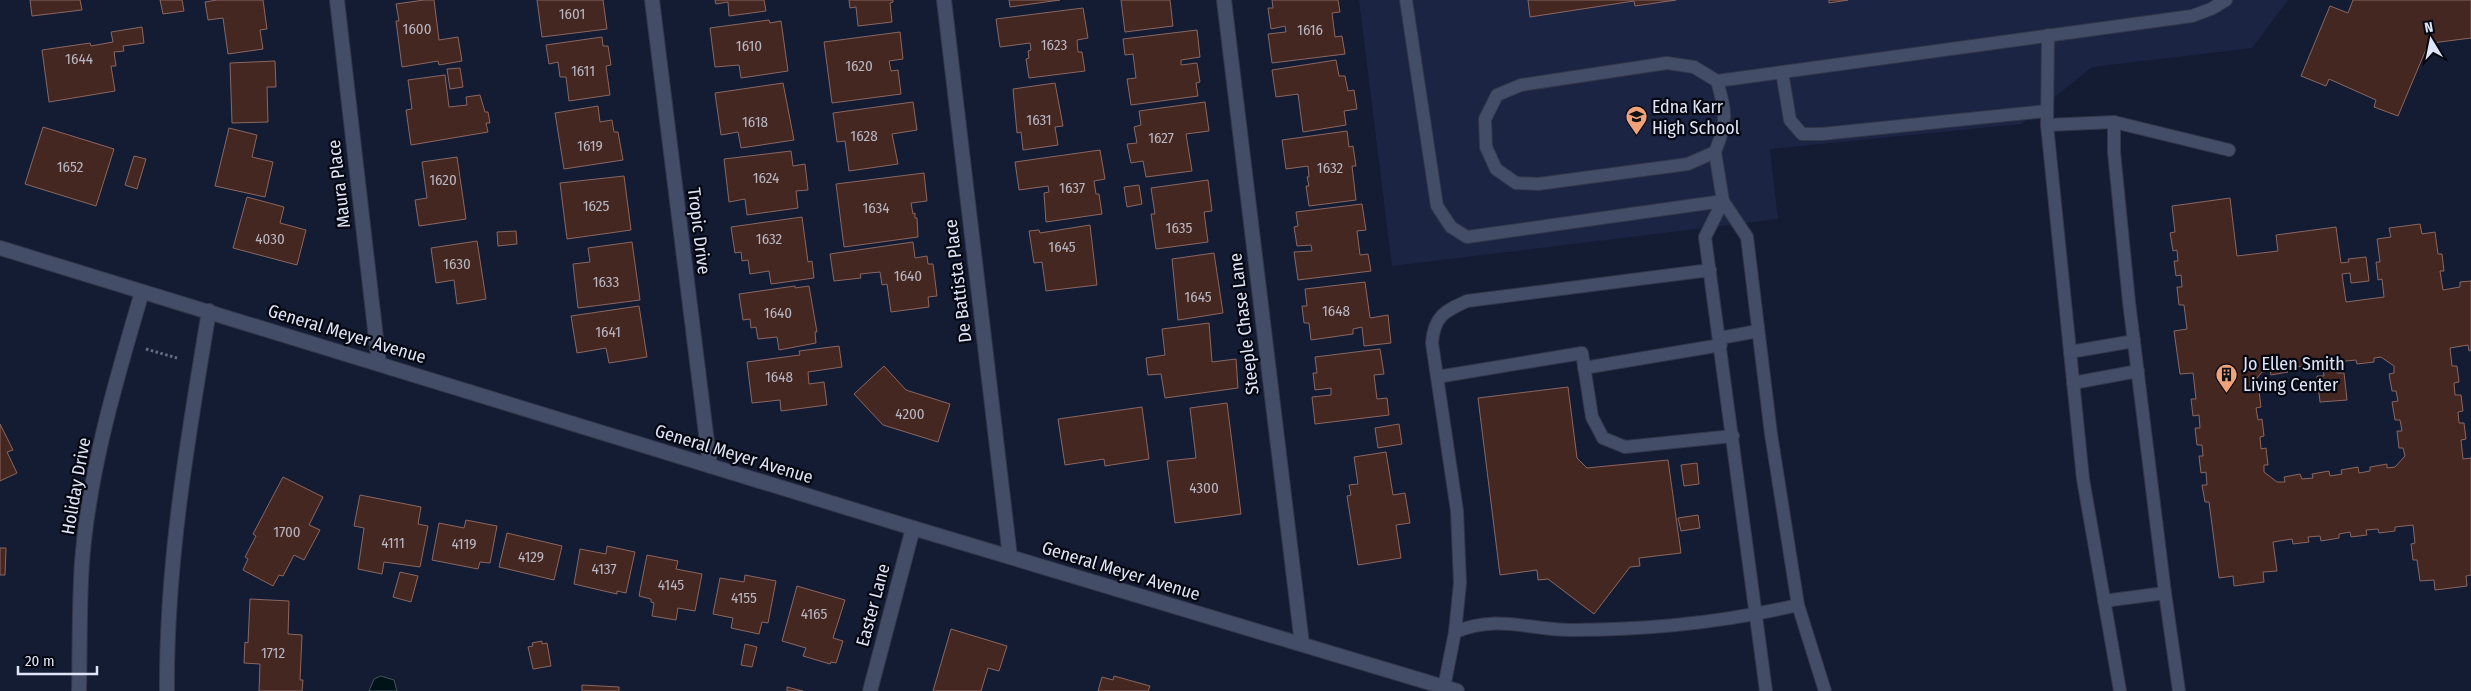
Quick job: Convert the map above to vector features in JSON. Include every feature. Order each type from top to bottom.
[{"type":"street","name":"Maura Place","points":[[337,0],[379,364]]},
{"type":"street","name":"Tropic Drive","points":[[652,0],[710,466]]},
{"type":"street","name":"De Battista Place","points":[[944,0],[1010,557]]},
{"type":"street","name":"Steeple Chase Lane","points":[[1224,0],[1302,644]]},
{"type":"street","name":"General Meyer Avenue","points":[[0,248],[913,528],[1451,689]]},
{"type":"street","name":"Holiday Drive","points":[[79,691],[82,561],[89,512],[102,443],[119,370],[142,292]]},
{"type":"street","points":[[167,691],[166,648],[171,558],[209,311]]},
{"type":"street","name":"Easter Lane","points":[[870,691],[913,528]]},
{"type":"lane","points":[[1406,0],[1437,206],[1451,226],[1467,238],[1723,201]]},
{"type":"lane","points":[[1716,81],[2192,16],[2211,9],[2226,0]]},
{"type":"lane","points":[[2048,35],[2047,126],[2083,480],[2120,691]]},
{"type":"lane","points":[[1715,152],[1688,164],[1538,184],[1516,183],[1496,168],[1486,147],[1485,119],[1497,95],[1521,85],[1667,63],[1694,67],[1716,81],[1725,108],[1725,128],[1715,152],[1723,201],[1747,237],[1771,434],[1798,605],[1825,691]]},
{"type":"lane","points":[[1782,72],[1790,120],[1802,134],[1822,134],[2047,111]]},
{"type":"lane","points":[[2047,126],[2114,122],[2229,150]]},
{"type":"lane","points":[[2114,122],[2114,152],[2134,341],[2179,691]]},
{"type":"lane","points":[[1723,201],[1705,237],[1766,691]]},
{"type":"lane","points":[[1451,689],[1460,583],[1457,511],[1432,343],[1434,328],[1446,311],[1468,301],[1710,270]]},
{"type":"lane","points":[[1584,368],[1720,342],[1758,331]]},
{"type":"lane","points":[[2070,352],[2134,341]]},
{"type":"lane","points":[[1438,377],[1582,353],[1592,417],[1603,438],[1625,447],[1733,436]]},
{"type":"lane","points":[[2073,383],[2138,371]]},
{"type":"lane","points":[[2104,601],[2165,593]]},
{"type":"lane","points":[[1455,632],[1470,626],[1501,622],[1570,630],[1652,626],[1757,614],[1798,605]]},
{"type":"path","points":[[144,349],[177,358]]},
{"type":"shaded area","name":"Edna Karr High School","points":[[1359,0],[2288,0],[2252,48],[2092,67],[2021,124],[1770,149],[1778,219],[1392,266]]},
{"type":"shaded area","points":[[381,676],[394,680],[397,691],[369,691],[374,679]]},
{"type":"building","points":[[30,0],[80,0],[82,10],[32,16]]},
{"type":"building","points":[[160,0],[182,0],[184,11],[163,14]]},
{"type":"building","points":[[217,0],[263,0],[267,29],[260,30],[263,49],[228,54],[223,18],[208,20],[205,2]]},
{"type":"building","points":[[434,0],[439,40],[458,37],[462,61],[439,65],[438,61],[402,67],[396,21],[399,21],[396,4]]},
{"type":"building","points":[[537,0],[603,0],[607,29],[542,37]]},
{"type":"building","points":[[715,0],[764,0],[766,11],[729,16],[728,2],[716,4]]},
{"type":"building","points":[[849,0],[893,0],[890,3],[892,22],[858,26],[856,7],[850,8]]},
{"type":"building","points":[[1009,0],[1060,0],[1010,7]]},
{"type":"building","points":[[1121,0],[1170,0],[1173,26],[1125,32]]},
{"type":"building","points":[[1272,0],[1338,0],[1340,12],[1332,13],[1335,37],[1342,36],[1345,54],[1272,63],[1268,34],[1286,32],[1285,26],[1271,29],[1268,8],[1273,8]]},
{"type":"building","points":[[1528,0],[1676,0],[1635,6],[1634,1],[1530,17]]},
{"type":"building","points":[[1829,0],[1848,0],[1829,3]]},
{"type":"building","points":[[2353,0],[2471,0],[2471,38],[2432,43],[2427,47],[2398,116],[2374,107],[2376,100],[2329,79],[2326,86],[2301,76],[2330,6],[2348,13]]},
{"type":"building","points":[[1083,8],[1088,38],[1077,40],[1078,52],[1082,52],[1085,71],[1029,78],[1026,59],[1029,58],[1028,51],[1031,50],[1030,43],[1000,47],[996,19]]},
{"type":"building","points":[[769,20],[770,23],[781,21],[788,71],[741,78],[739,65],[715,67],[710,28]]},
{"type":"building","points":[[142,27],[144,43],[123,46],[124,51],[114,52],[116,66],[111,66],[115,91],[49,102],[42,50],[90,43],[91,46],[113,42],[111,32]]},
{"type":"building","points":[[1197,30],[1200,57],[1181,60],[1181,65],[1197,63],[1200,82],[1196,83],[1198,96],[1131,105],[1127,79],[1136,78],[1133,54],[1125,55],[1123,39]]},
{"type":"building","points":[[900,32],[903,59],[889,61],[891,71],[898,70],[901,94],[832,103],[824,42]]},
{"type":"building","points":[[602,37],[603,46],[608,46],[611,65],[606,66],[610,95],[569,101],[566,77],[560,77],[558,62],[549,64],[546,45]]},
{"type":"building","points":[[1336,60],[1339,76],[1345,76],[1348,91],[1354,90],[1357,109],[1344,111],[1346,125],[1303,132],[1298,94],[1276,97],[1272,70]]},
{"type":"building","points":[[275,61],[276,87],[267,87],[268,122],[232,123],[230,63]]},
{"type":"building","points":[[460,68],[463,87],[450,89],[447,69]]},
{"type":"building","points":[[445,75],[449,107],[467,105],[466,97],[480,95],[485,112],[488,112],[490,123],[486,123],[488,132],[411,145],[406,110],[412,109],[408,80]]},
{"type":"building","points":[[783,83],[794,140],[741,148],[738,132],[721,135],[715,93]]},
{"type":"building","points":[[1055,83],[1063,126],[1055,127],[1058,145],[1023,150],[1021,132],[1017,133],[1013,89]]},
{"type":"building","points":[[913,102],[917,130],[892,134],[898,164],[849,171],[845,141],[837,142],[833,113]]},
{"type":"building","points":[[1205,102],[1209,131],[1186,134],[1192,171],[1146,177],[1143,161],[1131,163],[1127,144],[1137,143],[1134,127],[1141,125],[1139,111]]},
{"type":"building","points":[[598,106],[600,122],[612,120],[614,132],[618,132],[623,160],[564,169],[555,113]]},
{"type":"building","points":[[43,127],[114,149],[96,206],[25,184]]},
{"type":"building","points":[[229,128],[257,135],[252,157],[273,162],[265,197],[215,186]]},
{"type":"building","points":[[1347,131],[1349,147],[1353,146],[1356,166],[1352,166],[1356,200],[1309,206],[1306,186],[1309,186],[1307,177],[1309,177],[1308,166],[1286,169],[1282,140]]},
{"type":"building","points":[[1100,150],[1105,179],[1094,181],[1096,194],[1099,194],[1102,214],[1046,222],[1044,193],[1049,192],[1048,186],[1019,190],[1015,162]]},
{"type":"building","points":[[791,151],[793,166],[805,164],[808,190],[796,191],[798,208],[747,215],[745,199],[729,202],[724,159]]},
{"type":"building","points":[[134,156],[146,159],[137,189],[125,185]]},
{"type":"building","points":[[457,157],[466,219],[419,226],[415,200],[427,198],[422,162]]},
{"type":"building","points":[[924,173],[927,201],[911,203],[913,214],[915,213],[915,218],[917,218],[918,237],[844,247],[836,184]]},
{"type":"building","points":[[624,176],[631,230],[567,239],[560,183]]},
{"type":"building","points":[[1208,180],[1212,211],[1204,212],[1208,242],[1156,249],[1151,214],[1155,214],[1151,188]]},
{"type":"building","points":[[1139,185],[1142,204],[1127,207],[1124,187]]},
{"type":"building","points":[[247,197],[284,207],[280,223],[306,230],[297,265],[233,248]]},
{"type":"building","name":"Jo Ellen Smith Living Center","points":[[2230,198],[2237,256],[2278,251],[2276,235],[2336,227],[2341,263],[2349,262],[2348,259],[2366,257],[2369,281],[2351,283],[2350,273],[2342,274],[2346,302],[2384,297],[2382,279],[2378,280],[2376,262],[2380,262],[2377,239],[2391,237],[2389,228],[2420,224],[2422,234],[2435,232],[2438,254],[2442,254],[2444,271],[2440,271],[2443,290],[2460,287],[2460,282],[2471,281],[2471,350],[2469,351],[2468,345],[2450,348],[2452,366],[2457,366],[2459,382],[2454,383],[2455,395],[2461,395],[2463,411],[2458,412],[2459,423],[2464,423],[2466,439],[2461,440],[2463,459],[2471,458],[2471,575],[2466,576],[2467,586],[2435,590],[2434,580],[2420,581],[2417,560],[2413,560],[2411,544],[2415,543],[2413,525],[2395,527],[2395,531],[2379,533],[2378,529],[2366,530],[2367,535],[2351,537],[2350,532],[2339,534],[2339,538],[2321,541],[2320,536],[2308,537],[2309,542],[2293,544],[2292,539],[2273,542],[2277,571],[2263,572],[2264,582],[2234,586],[2233,576],[2219,578],[2209,502],[2205,502],[2202,485],[2207,485],[2206,472],[2201,473],[2199,456],[2203,456],[2202,445],[2197,445],[2195,428],[2200,428],[2199,415],[2193,416],[2191,399],[2196,399],[2193,373],[2180,374],[2174,331],[2187,329],[2184,305],[2179,305],[2177,287],[2182,287],[2181,275],[2176,276],[2174,261],[2178,261],[2177,250],[2173,251],[2170,233],[2175,232],[2172,206]],"holes":[[[2381,357],[2394,366],[2394,373],[2389,374],[2392,391],[2396,391],[2398,401],[2392,402],[2395,420],[2400,420],[2402,431],[2397,431],[2399,448],[2403,448],[2405,456],[2395,467],[2387,468],[2387,464],[2370,467],[2370,471],[2359,473],[2358,467],[2341,470],[2342,474],[2330,476],[2329,471],[2312,474],[2313,478],[2302,479],[2300,474],[2284,477],[2285,482],[2277,482],[2264,472],[2264,465],[2268,465],[2266,448],[2261,449],[2260,437],[2264,436],[2262,419],[2258,420],[2256,408],[2261,407],[2259,391],[2254,391],[2253,383],[2262,372],[2270,371],[2271,375],[2288,372],[2287,368],[2322,364],[2324,376],[2317,376],[2320,402],[2347,400],[2344,373],[2337,373],[2336,362],[2356,360],[2357,364],[2374,362],[2374,358]]]},
{"type":"building","points":[[1362,204],[1366,230],[1357,231],[1360,255],[1368,254],[1371,271],[1298,280],[1294,252],[1312,251],[1311,245],[1297,246],[1294,227],[1298,226],[1296,212]]},
{"type":"building","points":[[802,217],[808,262],[812,261],[814,278],[771,284],[769,271],[750,274],[748,260],[742,261],[741,252],[735,253],[731,227]]},
{"type":"building","points":[[1090,225],[1097,285],[1046,291],[1042,262],[1034,263],[1029,231],[1039,230],[1040,233]]},
{"type":"building","points":[[516,231],[517,244],[498,246],[497,232]]},
{"type":"building","points":[[477,241],[486,299],[457,304],[454,280],[436,283],[431,248]]},
{"type":"building","points":[[632,242],[640,300],[578,308],[573,264],[590,262],[588,248]]},
{"type":"building","points":[[913,242],[915,258],[927,256],[928,264],[933,264],[937,296],[928,297],[929,307],[891,312],[887,284],[882,285],[880,272],[860,274],[861,278],[834,281],[830,254]]},
{"type":"building","points":[[1214,253],[1223,313],[1178,320],[1172,259]]},
{"type":"building","points":[[1365,282],[1370,318],[1388,315],[1391,343],[1364,346],[1362,327],[1353,329],[1353,334],[1311,340],[1309,323],[1304,323],[1302,306],[1307,306],[1305,289]]},
{"type":"building","points":[[795,286],[795,288],[809,286],[817,332],[815,332],[816,343],[779,350],[777,337],[758,339],[756,327],[751,328],[750,319],[743,320],[739,294]]},
{"type":"building","points":[[639,306],[647,357],[609,363],[606,348],[577,353],[571,316]]},
{"type":"building","points":[[1209,323],[1212,362],[1236,359],[1238,388],[1165,398],[1161,374],[1148,375],[1146,358],[1165,355],[1162,329]]},
{"type":"building","points":[[839,346],[842,367],[808,372],[809,384],[824,382],[827,405],[781,411],[780,400],[752,403],[747,362],[800,355],[799,351]]},
{"type":"building","points":[[1380,349],[1384,374],[1374,375],[1377,399],[1387,398],[1389,415],[1315,424],[1312,397],[1331,395],[1331,388],[1315,390],[1313,373],[1317,373],[1315,357]]},
{"type":"building","points":[[884,366],[906,390],[950,404],[938,442],[883,425],[854,394]]},
{"type":"building","points":[[1568,387],[1577,458],[1587,468],[1668,460],[1681,553],[1639,558],[1640,566],[1630,567],[1594,614],[1548,579],[1538,580],[1537,570],[1500,575],[1478,398]]},
{"type":"building","points":[[1227,403],[1241,514],[1175,523],[1167,461],[1196,458],[1190,408]]},
{"type":"building","points":[[1142,407],[1149,459],[1105,466],[1104,459],[1065,465],[1058,419]]},
{"type":"building","points":[[0,424],[13,450],[7,452],[17,473],[0,481]]},
{"type":"building","points":[[1399,424],[1402,444],[1378,448],[1375,428]]},
{"type":"building","points":[[1386,452],[1393,495],[1405,493],[1410,523],[1396,525],[1401,558],[1358,565],[1347,496],[1351,495],[1349,485],[1358,484],[1354,457]]},
{"type":"building","points":[[1697,463],[1699,484],[1684,486],[1681,465]]},
{"type":"building","points":[[283,477],[323,497],[309,525],[320,530],[304,560],[294,555],[283,576],[279,575],[273,586],[243,570],[248,559],[245,557],[256,536],[253,534]]},
{"type":"building","points":[[360,495],[421,507],[418,524],[428,526],[420,567],[384,562],[382,574],[358,569],[364,528],[354,526]]},
{"type":"building","points":[[1698,515],[1700,528],[1681,531],[1678,518]]},
{"type":"building","points":[[466,520],[497,526],[490,563],[480,562],[478,569],[432,560],[439,523],[464,528]]},
{"type":"building","points":[[507,533],[562,546],[554,580],[499,567]]},
{"type":"building","points":[[607,546],[635,552],[626,593],[617,591],[617,594],[574,584],[580,549],[606,554]]},
{"type":"building","points":[[0,548],[6,548],[5,575],[0,575]]},
{"type":"building","points":[[647,555],[678,561],[676,569],[702,574],[695,611],[678,608],[676,620],[652,616],[654,603],[651,602],[651,599],[639,596]]},
{"type":"building","points":[[400,572],[418,576],[411,602],[393,597]]},
{"type":"building","points":[[745,575],[776,581],[768,623],[762,622],[759,634],[731,628],[733,618],[713,614],[720,578],[744,582]]},
{"type":"building","points":[[797,586],[845,600],[833,638],[843,641],[836,663],[831,662],[830,664],[803,656],[806,648],[782,641]]},
{"type":"building","points":[[250,599],[289,601],[288,634],[302,635],[300,680],[303,680],[302,691],[259,691],[260,664],[244,663],[245,642],[248,643]]},
{"type":"building","points":[[951,629],[1007,646],[999,671],[988,668],[981,691],[933,691]]},
{"type":"building","points":[[542,641],[542,644],[547,643],[551,666],[533,669],[528,647],[533,646],[532,643]]},
{"type":"building","points":[[745,644],[757,647],[752,667],[741,665]]},
{"type":"building","points":[[1114,676],[1150,686],[1148,691],[1098,691],[1102,677],[1113,680]]},
{"type":"building","points":[[582,685],[619,687],[619,691],[582,691]]},
{"type":"building","points":[[787,687],[803,691],[787,691]]},
{"type":"place","name":"Edna Karr High School","points":[[1636,136]]},
{"type":"place","name":"Jo Ellen Smith Living Center","points":[[2227,393]]}]
